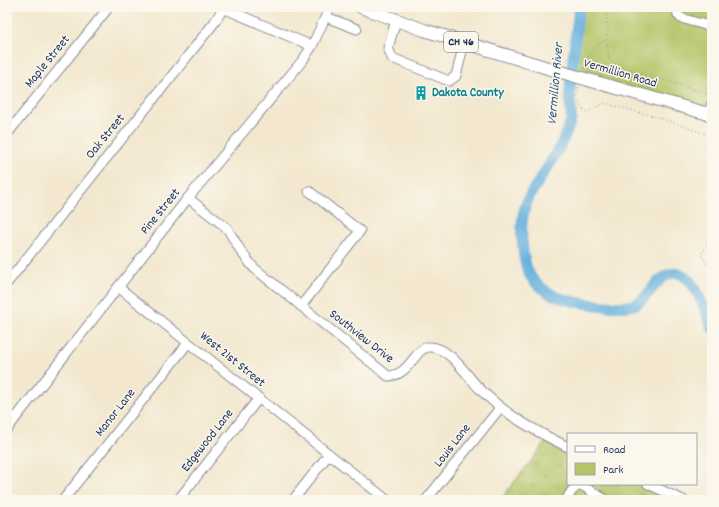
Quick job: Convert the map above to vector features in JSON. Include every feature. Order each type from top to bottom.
[{"type":"main road","name":"Vermillion Road","points":[[361,7],[464,43],[551,69],[592,81],[711,110]]},
{"type":"street","name":"Maple Street","points":[[7,134],[108,7]]},
{"type":"street","points":[[223,7],[312,46]]},
{"type":"street","name":"Oak Street","points":[[7,283],[214,23],[223,7]]},
{"type":"street","name":"Pine Street","points":[[7,429],[188,198],[303,60],[312,46],[330,7]]},
{"type":"street","points":[[677,7],[678,14],[682,18],[712,27]]},
{"type":"street","points":[[326,17],[356,29]]},
{"type":"street","points":[[396,20],[388,48],[392,58],[449,81],[456,76],[464,43]]},
{"type":"street","points":[[301,306],[360,231],[309,191]]},
{"type":"street","name":"Southview Drive","points":[[188,198],[227,228],[242,253],[254,268],[388,376],[395,376],[402,373],[423,349],[431,347],[440,349],[456,361],[479,388],[500,408],[524,424],[567,446]]},
{"type":"street","name":"West 21st Street","points":[[118,286],[387,500]]},
{"type":"street","name":"Manor Lane","points":[[63,500],[188,342]]},
{"type":"street","name":"Edgewood Lane","points":[[178,500],[259,398]]},
{"type":"street","name":"Louis Lane","points":[[426,500],[500,408]]},
{"type":"street","points":[[293,500],[329,454]]},
{"type":"street","points":[[650,485],[682,500]]},
{"type":"street","points":[[567,500],[568,496],[576,487],[581,486],[606,500]]},
{"type":"path","points":[[604,7],[608,28],[607,39],[609,60],[624,68],[712,95]]},
{"type":"path","points":[[712,240],[701,254],[712,272]]},
{"type":"green space","points":[[579,7],[712,7],[712,103],[709,114],[571,75]]},
{"type":"green space","points":[[549,438],[567,447],[567,485],[650,485],[683,500],[500,500]]},
{"type":"waterway","name":"Vermillion River","points":[[579,7],[570,91],[571,119],[560,147],[526,204],[522,226],[522,244],[526,267],[532,279],[539,286],[560,298],[594,305],[619,307],[636,304],[643,299],[659,281],[670,274],[679,274],[687,279],[694,287],[700,297],[712,328]]},
{"type":"place","name":"Dakota County","points":[[421,93]]}]
